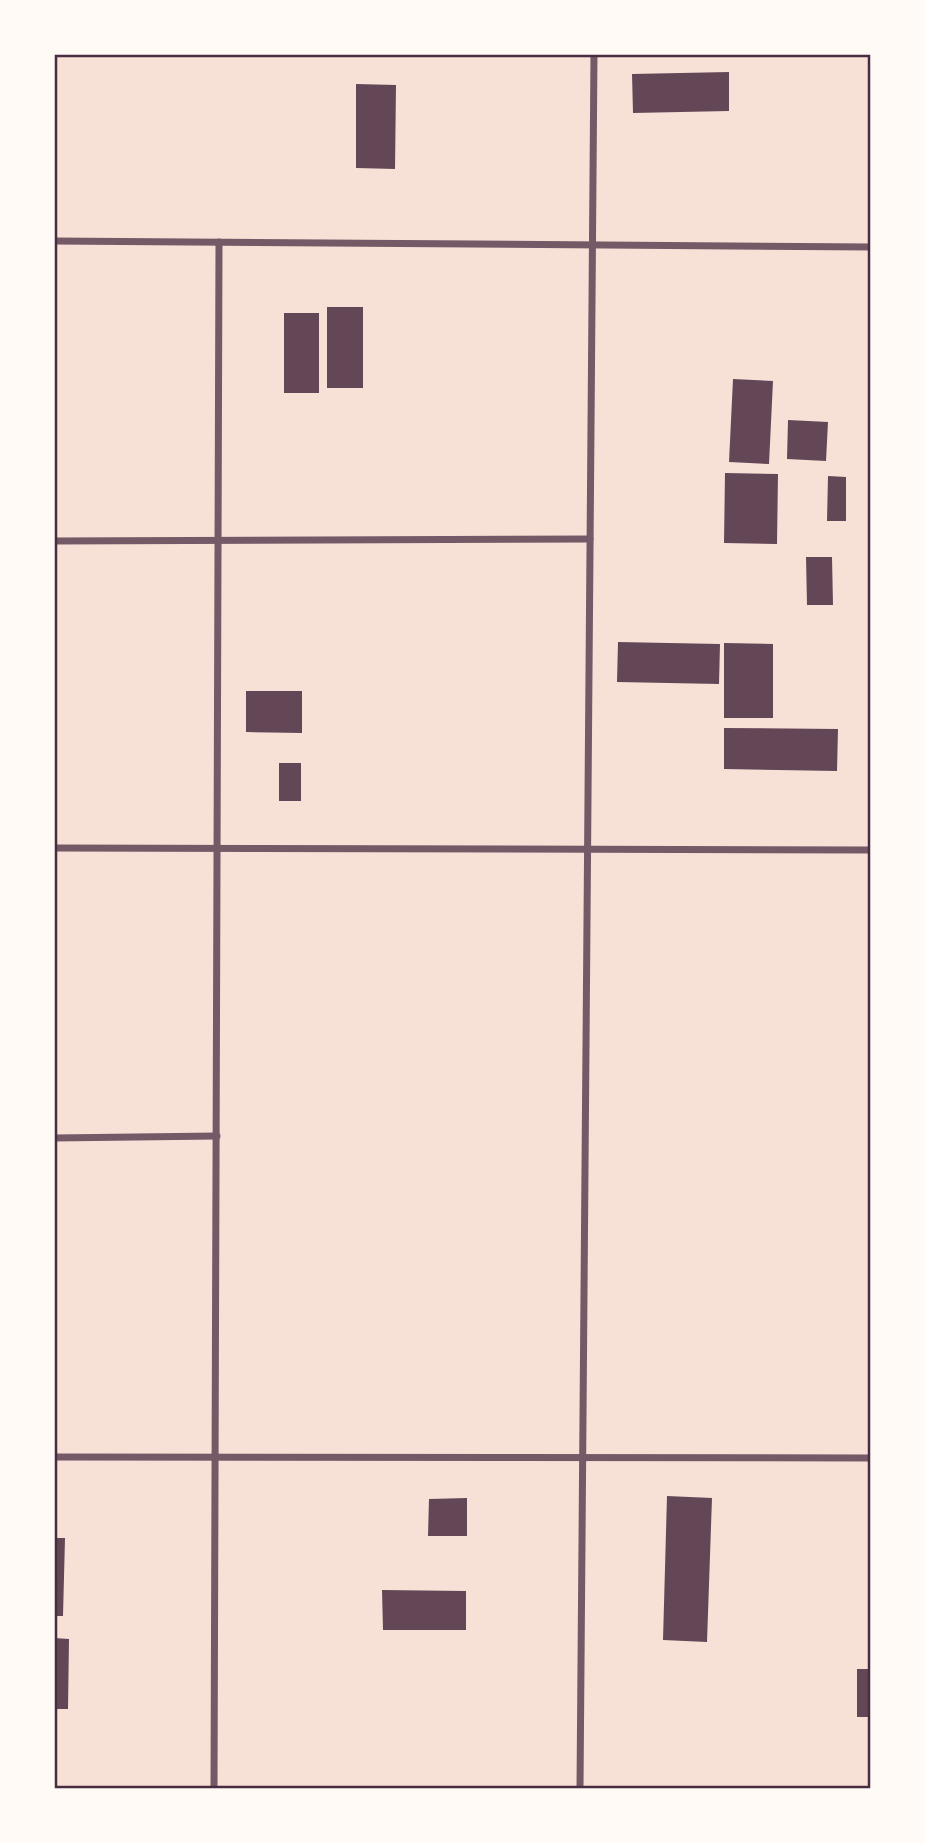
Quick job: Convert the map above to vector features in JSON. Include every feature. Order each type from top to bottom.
[{"type":"street","points":[[580,1789],[594,54]]},
{"type":"street","points":[[54,241],[871,247]]},
{"type":"street","points":[[214,1789],[219,242]]},
{"type":"street","points":[[54,541],[590,539]]},
{"type":"street","points":[[54,848],[871,850]]},
{"type":"street","points":[[54,1138],[216,1136]]},
{"type":"street","points":[[54,1457],[871,1458]]},
{"type":"building","points":[[729,72],[729,111],[633,113],[632,74]]},
{"type":"building","points":[[356,84],[396,85],[395,169],[356,168]]},
{"type":"building","points":[[327,307],[363,307],[363,388],[327,388]]},
{"type":"building","points":[[284,313],[319,313],[319,393],[284,393]]},
{"type":"building","points":[[733,379],[773,381],[769,464],[729,462]]},
{"type":"building","points":[[788,420],[828,422],[826,461],[787,459]]},
{"type":"building","points":[[725,473],[778,474],[777,544],[724,543]]},
{"type":"building","points":[[828,476],[846,477],[846,521],[827,521]]},
{"type":"building","points":[[806,557],[832,557],[833,605],[807,605]]},
{"type":"building","points":[[618,642],[720,644],[719,684],[617,682]]},
{"type":"building","points":[[724,643],[773,644],[773,718],[724,718]]},
{"type":"building","points":[[246,691],[302,691],[302,733],[246,732]]},
{"type":"building","points":[[724,728],[838,729],[837,771],[724,769]]},
{"type":"building","points":[[279,763],[301,763],[301,801],[279,801]]},
{"type":"building","points":[[667,1496],[712,1498],[707,1642],[663,1640]]},
{"type":"building","points":[[467,1498],[467,1536],[428,1536],[429,1499]]},
{"type":"building","points":[[54,1538],[65,1538],[63,1616],[54,1616]]},
{"type":"building","points":[[382,1590],[466,1591],[466,1630],[383,1630]]},
{"type":"building","points":[[54,1638],[69,1639],[68,1709],[54,1709]]},
{"type":"building","points":[[857,1669],[871,1669],[871,1717],[857,1717]]}]
